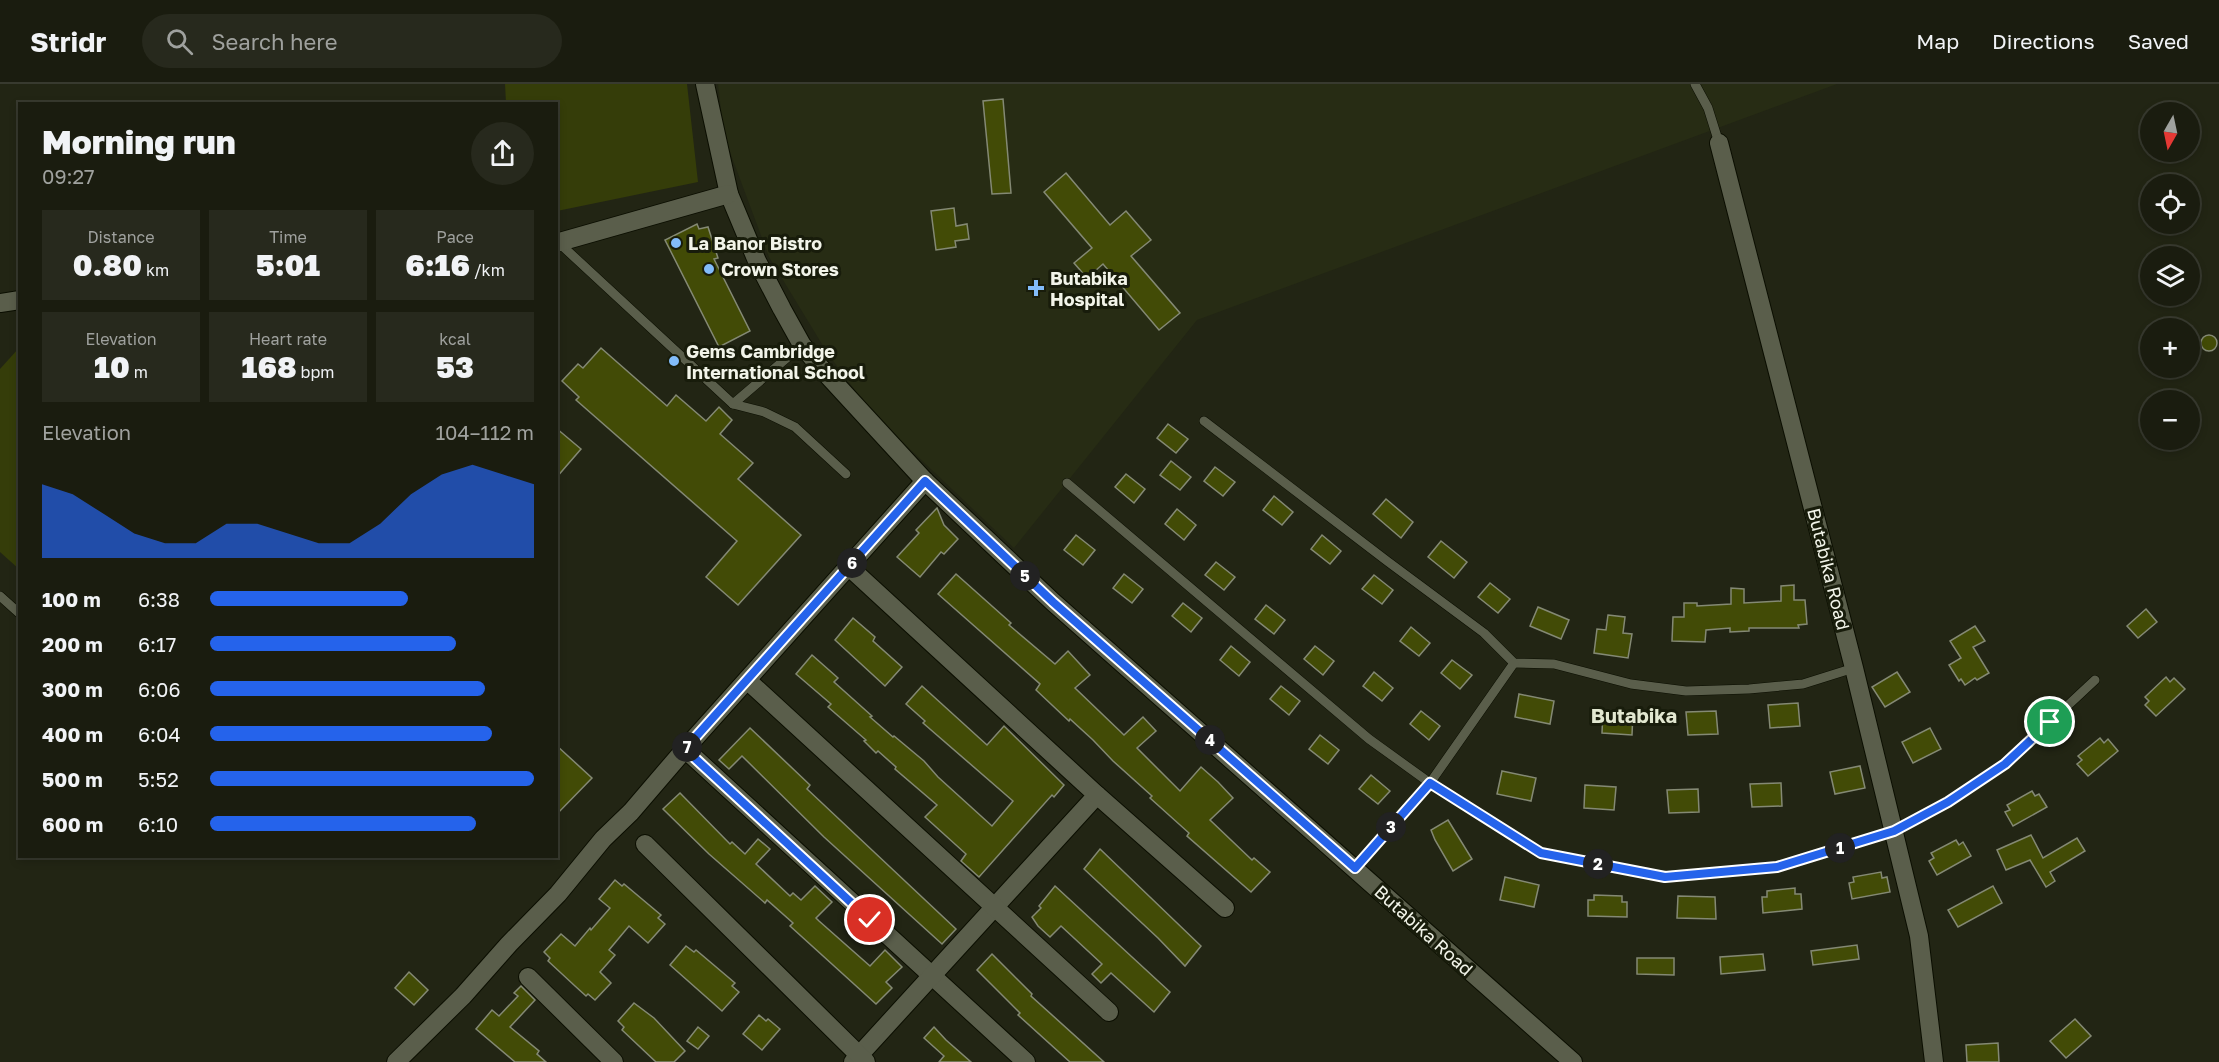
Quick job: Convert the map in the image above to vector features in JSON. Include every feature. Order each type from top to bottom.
[{"type":"street","name":"Butabika Road","points":[[705,84],[729,194],[757,261],[802,345],[925,481],[1053,602],[1573,1062]]},
{"type":"street","name":"Butabika Road","points":[[1719,143],[1854,668],[1919,936],[1934,1062]]},
{"type":"street","points":[[558,243],[729,194]]},
{"type":"street","points":[[0,303],[18,300]]},
{"type":"street","points":[[396,1062],[463,996],[558,894],[603,839],[631,812],[925,481]]},
{"type":"street","points":[[848,566],[1097,795],[1225,908]]},
{"type":"street","points":[[747,680],[1109,1012]]},
{"type":"street","points":[[685,749],[1026,1062]]},
{"type":"street","points":[[645,844],[860,1060],[1097,795]]},
{"type":"street","points":[[528,977],[614,1062]]},
{"type":"lane","name":"Butabika Road","points":[[1695,84],[1708,108],[1719,143]]},
{"type":"lane","points":[[558,244],[733,404],[764,412],[795,427],[846,474]]},
{"type":"lane","points":[[733,404],[802,345]]},
{"type":"lane","points":[[1204,421],[1484,633],[1514,663],[1554,664],[1631,684],[1686,691],[1803,684],[1854,668]]},
{"type":"lane","points":[[1066,483],[1369,739],[1430,783],[1541,853],[1665,877],[1777,867],[1894,831],[1948,802],[2005,764],[2095,681]]},
{"type":"lane","points":[[0,596],[18,612]]},
{"type":"lane","points":[[1355,868],[1430,783],[1514,663]]},
{"type":"shaded area","name":"Butabika Hospital","points":[[718,84],[1837,84],[1197,320],[1014,548],[872,413],[828,354],[769,257],[724,136]]},
{"type":"green space","points":[[505,84],[687,84],[698,182],[558,211],[558,102],[506,102]]},
{"type":"green space","points":[[18,349],[18,568],[0,552],[0,369]]},
{"type":"building","points":[[1003,99],[1011,193],[992,194],[983,101]]},
{"type":"building","points":[[1066,173],[1110,225],[1126,211],[1151,240],[1131,256],[1180,313],[1159,330],[1103,264],[1087,278],[1074,263],[1092,248],[1044,192]]},
{"type":"building","points":[[954,208],[956,226],[967,224],[969,239],[955,241],[956,247],[936,250],[931,211]]},
{"type":"building","points":[[697,224],[699,229],[708,227],[718,258],[714,259],[750,331],[719,347],[665,240]]},
{"type":"building","points":[[2209,335],[2217,343],[2209,351],[2201,343]]},
{"type":"building","points":[[601,348],[667,406],[676,395],[706,421],[719,407],[732,420],[720,434],[753,463],[738,479],[801,535],[738,605],[706,577],[737,541],[576,400],[579,397],[562,381],[578,364],[583,368]]},
{"type":"building","points":[[1168,424],[1188,439],[1176,453],[1157,438]]},
{"type":"building","points":[[558,430],[581,449],[558,476]]},
{"type":"building","points":[[1171,461],[1191,477],[1180,490],[1160,475]]},
{"type":"building","points":[[1215,467],[1235,482],[1223,496],[1204,481]]},
{"type":"building","points":[[1126,474],[1145,489],[1134,503],[1115,487]]},
{"type":"building","points":[[1274,496],[1293,512],[1282,525],[1263,510]]},
{"type":"building","points":[[1386,499],[1413,522],[1401,538],[1373,514]]},
{"type":"building","points":[[937,508],[944,525],[958,539],[944,554],[941,552],[920,577],[897,557],[919,533],[916,530]]},
{"type":"building","points":[[1177,509],[1196,525],[1184,540],[1165,524]]},
{"type":"building","points":[[1076,535],[1095,550],[1083,565],[1064,550]]},
{"type":"building","points":[[1322,535],[1341,551],[1330,564],[1311,549]]},
{"type":"building","points":[[1441,541],[1467,562],[1454,578],[1428,557]]},
{"type":"building","points":[[1216,562],[1235,577],[1224,590],[1205,575]]},
{"type":"building","points":[[956,574],[1011,623],[1009,625],[1055,664],[1068,651],[1090,675],[1075,688],[1124,735],[1143,717],[1156,731],[1137,748],[1180,791],[1201,767],[1233,798],[1210,820],[1252,860],[1254,858],[1270,872],[1251,892],[1187,836],[1189,833],[1150,798],[1152,796],[1036,690],[1040,684],[938,594]]},
{"type":"building","points":[[1124,574],[1143,589],[1132,603],[1113,588]]},
{"type":"building","points":[[1374,575],[1393,590],[1382,604],[1362,589]]},
{"type":"building","points":[[1490,583],[1510,599],[1498,613],[1478,597]]},
{"type":"building","points":[[1794,585],[1794,600],[1805,600],[1807,624],[1798,625],[1799,628],[1749,628],[1749,631],[1730,632],[1730,628],[1706,630],[1705,642],[1672,641],[1673,617],[1684,617],[1684,603],[1697,603],[1697,606],[1731,604],[1731,588],[1744,589],[1744,603],[1781,601],[1781,586]]},
{"type":"building","points":[[1183,603],[1202,618],[1191,632],[1172,616]]},
{"type":"building","points":[[1266,605],[1285,620],[1274,634],[1255,619]]},
{"type":"building","points":[[1538,607],[1569,620],[1561,639],[1530,626]]},
{"type":"building","points":[[2146,609],[2157,622],[2138,638],[2127,626]]},
{"type":"building","points":[[1608,615],[1625,617],[1623,633],[1632,634],[1628,658],[1594,653],[1597,629],[1606,630]]},
{"type":"building","points":[[853,618],[875,637],[873,641],[902,667],[885,686],[835,640]]},
{"type":"building","points":[[1975,626],[1985,641],[1973,647],[1989,673],[1965,685],[1961,679],[1959,681],[1949,665],[1961,658],[1950,641]]},
{"type":"building","points":[[1411,627],[1430,643],[1419,656],[1400,641]]},
{"type":"building","points":[[1231,646],[1250,662],[1239,676],[1220,660]]},
{"type":"building","points":[[1315,646],[1334,661],[1323,675],[1304,659]]},
{"type":"building","points":[[812,655],[838,678],[834,682],[872,716],[870,717],[924,761],[938,777],[992,826],[1013,801],[923,723],[925,721],[906,704],[922,686],[987,745],[1004,726],[1064,785],[1054,797],[1052,795],[979,877],[961,861],[966,854],[925,817],[937,805],[895,769],[896,767],[878,751],[876,753],[864,741],[866,740],[828,707],[831,704],[796,674]]},
{"type":"building","points":[[1452,660],[1472,675],[1460,689],[1441,673]]},
{"type":"building","points":[[1374,672],[1393,688],[1382,701],[1363,686]]},
{"type":"building","points":[[1897,672],[1910,692],[1885,707],[1872,687]]},
{"type":"building","points":[[2166,677],[2170,682],[2174,678],[2185,689],[2156,716],[2145,705],[2149,701],[2145,697]]},
{"type":"building","points":[[1281,686],[1300,701],[1289,715],[1270,699]]},
{"type":"building","points":[[1519,694],[1554,701],[1550,724],[1515,717]]},
{"type":"building","points":[[1798,703],[1800,726],[1770,728],[1768,705]]},
{"type":"building","points":[[1603,710],[1633,712],[1632,735],[1602,733]]},
{"type":"building","points":[[1421,711],[1440,726],[1429,740],[1410,724]]},
{"type":"building","points":[[1716,711],[1718,734],[1688,735],[1686,712]]},
{"type":"building","points":[[750,728],[810,785],[807,789],[956,929],[942,944],[824,837],[742,756],[729,769],[719,760]]},
{"type":"building","points":[[1930,728],[1941,749],[1913,763],[1902,742]]},
{"type":"building","points":[[1320,735],[1339,750],[1328,764],[1309,749]]},
{"type":"building","points":[[2100,738],[2104,743],[2108,739],[2118,751],[2088,776],[2077,764],[2082,760],[2078,756]]},
{"type":"building","points":[[558,747],[592,778],[558,813]]},
{"type":"building","points":[[1860,766],[1865,788],[1835,794],[1830,772]]},
{"type":"building","points":[[1502,771],[1536,778],[1531,801],[1497,794]]},
{"type":"building","points":[[1371,775],[1390,791],[1378,804],[1359,789]]},
{"type":"building","points":[[1781,783],[1782,806],[1752,807],[1750,784]]},
{"type":"building","points":[[1585,785],[1616,787],[1614,810],[1584,808]]},
{"type":"building","points":[[1698,789],[1699,812],[1669,813],[1667,790]]},
{"type":"building","points":[[2032,791],[2035,796],[2039,794],[2047,807],[2013,826],[2005,812],[2010,810],[2007,805]]},
{"type":"building","points":[[680,793],[730,844],[732,842],[745,854],[758,839],[770,849],[756,864],[790,896],[793,893],[801,900],[815,886],[832,902],[816,918],[870,966],[885,950],[902,967],[886,982],[892,988],[876,1004],[790,926],[793,923],[767,900],[765,903],[709,854],[663,809]]},
{"type":"building","points":[[1448,820],[1472,859],[1453,871],[1431,830]]},
{"type":"building","points":[[2031,835],[2043,858],[2077,838],[2085,851],[2050,872],[2055,881],[2046,887],[2030,860],[2006,870],[1997,850]]},
{"type":"building","points":[[1956,840],[1959,845],[1963,842],[1971,856],[1937,875],[1929,861],[1934,858],[1931,853]]},
{"type":"building","points":[[1100,849],[1201,946],[1185,966],[1084,869]]},
{"type":"building","points":[[1881,872],[1882,878],[1887,877],[1890,892],[1852,899],[1849,883],[1854,882],[1853,877]]},
{"type":"building","points":[[1505,877],[1539,885],[1534,907],[1500,900]]},
{"type":"building","points":[[615,880],[622,886],[624,884],[661,915],[658,918],[665,924],[648,943],[629,926],[609,950],[615,955],[600,972],[611,983],[595,1000],[588,994],[586,996],[548,961],[550,958],[544,952],[561,934],[575,946],[590,928],[591,930],[610,908],[599,899]]},
{"type":"building","points":[[1055,886],[1170,992],[1154,1012],[1111,973],[1101,983],[1092,974],[1102,964],[1061,926],[1050,937],[1038,926],[1032,917],[1041,908],[1039,906]]},
{"type":"building","points":[[1993,886],[2002,903],[1958,927],[1948,910]]},
{"type":"building","points":[[1795,888],[1795,894],[1801,894],[1802,909],[1763,913],[1762,897],[1767,897],[1767,891]]},
{"type":"building","points":[[1594,895],[1622,896],[1622,902],[1627,902],[1627,917],[1588,916],[1588,900],[1594,900]]},
{"type":"building","points":[[1678,896],[1715,897],[1716,919],[1677,918]]},
{"type":"building","points":[[1857,945],[1859,959],[1813,965],[1811,951]]},
{"type":"building","points":[[686,946],[694,952],[696,950],[735,983],[732,986],[739,992],[722,1011],[670,965]]},
{"type":"building","points":[[992,954],[1032,994],[1031,996],[1104,1062],[1070,1062],[1018,1015],[1020,1013],[977,970]]},
{"type":"building","points":[[1763,954],[1765,970],[1721,974],[1720,957]]},
{"type":"building","points":[[1637,958],[1674,958],[1674,975],[1637,974]]},
{"type":"building","points":[[409,972],[428,990],[414,1005],[395,988]]},
{"type":"building","points":[[521,986],[535,1000],[510,1027],[539,1051],[537,1054],[546,1062],[515,1062],[476,1029],[492,1010],[499,1016],[518,996],[514,993]]},
{"type":"building","points":[[634,1003],[654,1018],[685,1051],[674,1062],[656,1062],[622,1030],[624,1027],[618,1021]]},
{"type":"building","points":[[759,1015],[780,1029],[762,1050],[743,1034]]},
{"type":"building","points":[[2075,1019],[2091,1036],[2066,1058],[2050,1041]]},
{"type":"building","points":[[698,1027],[709,1036],[698,1049],[687,1041]]},
{"type":"building","points":[[934,1027],[971,1062],[939,1062],[944,1056],[924,1038]]},
{"type":"building","points":[[1998,1043],[1999,1062],[1967,1062],[1966,1045]]},
{"type":"place","name":"La Banor Bistro","points":[[676,243]]},
{"type":"place","name":"Crown Stores","points":[[709,269]]},
{"type":"place","name":"Butabika Hospital","points":[[1036,288]]},
{"type":"place","name":"Gems Cambridge International School","points":[[674,361]]},
{"type":"district","name":"Butabika","points":[[1634,715]]},
{"type":"route","points":[[870,920],[685,749],[925,481],[1053,602],[1355,868],[1430,783],[1541,853],[1665,877],[1777,867],[1894,831],[1948,802],[2005,764],[2050,722]]}]
